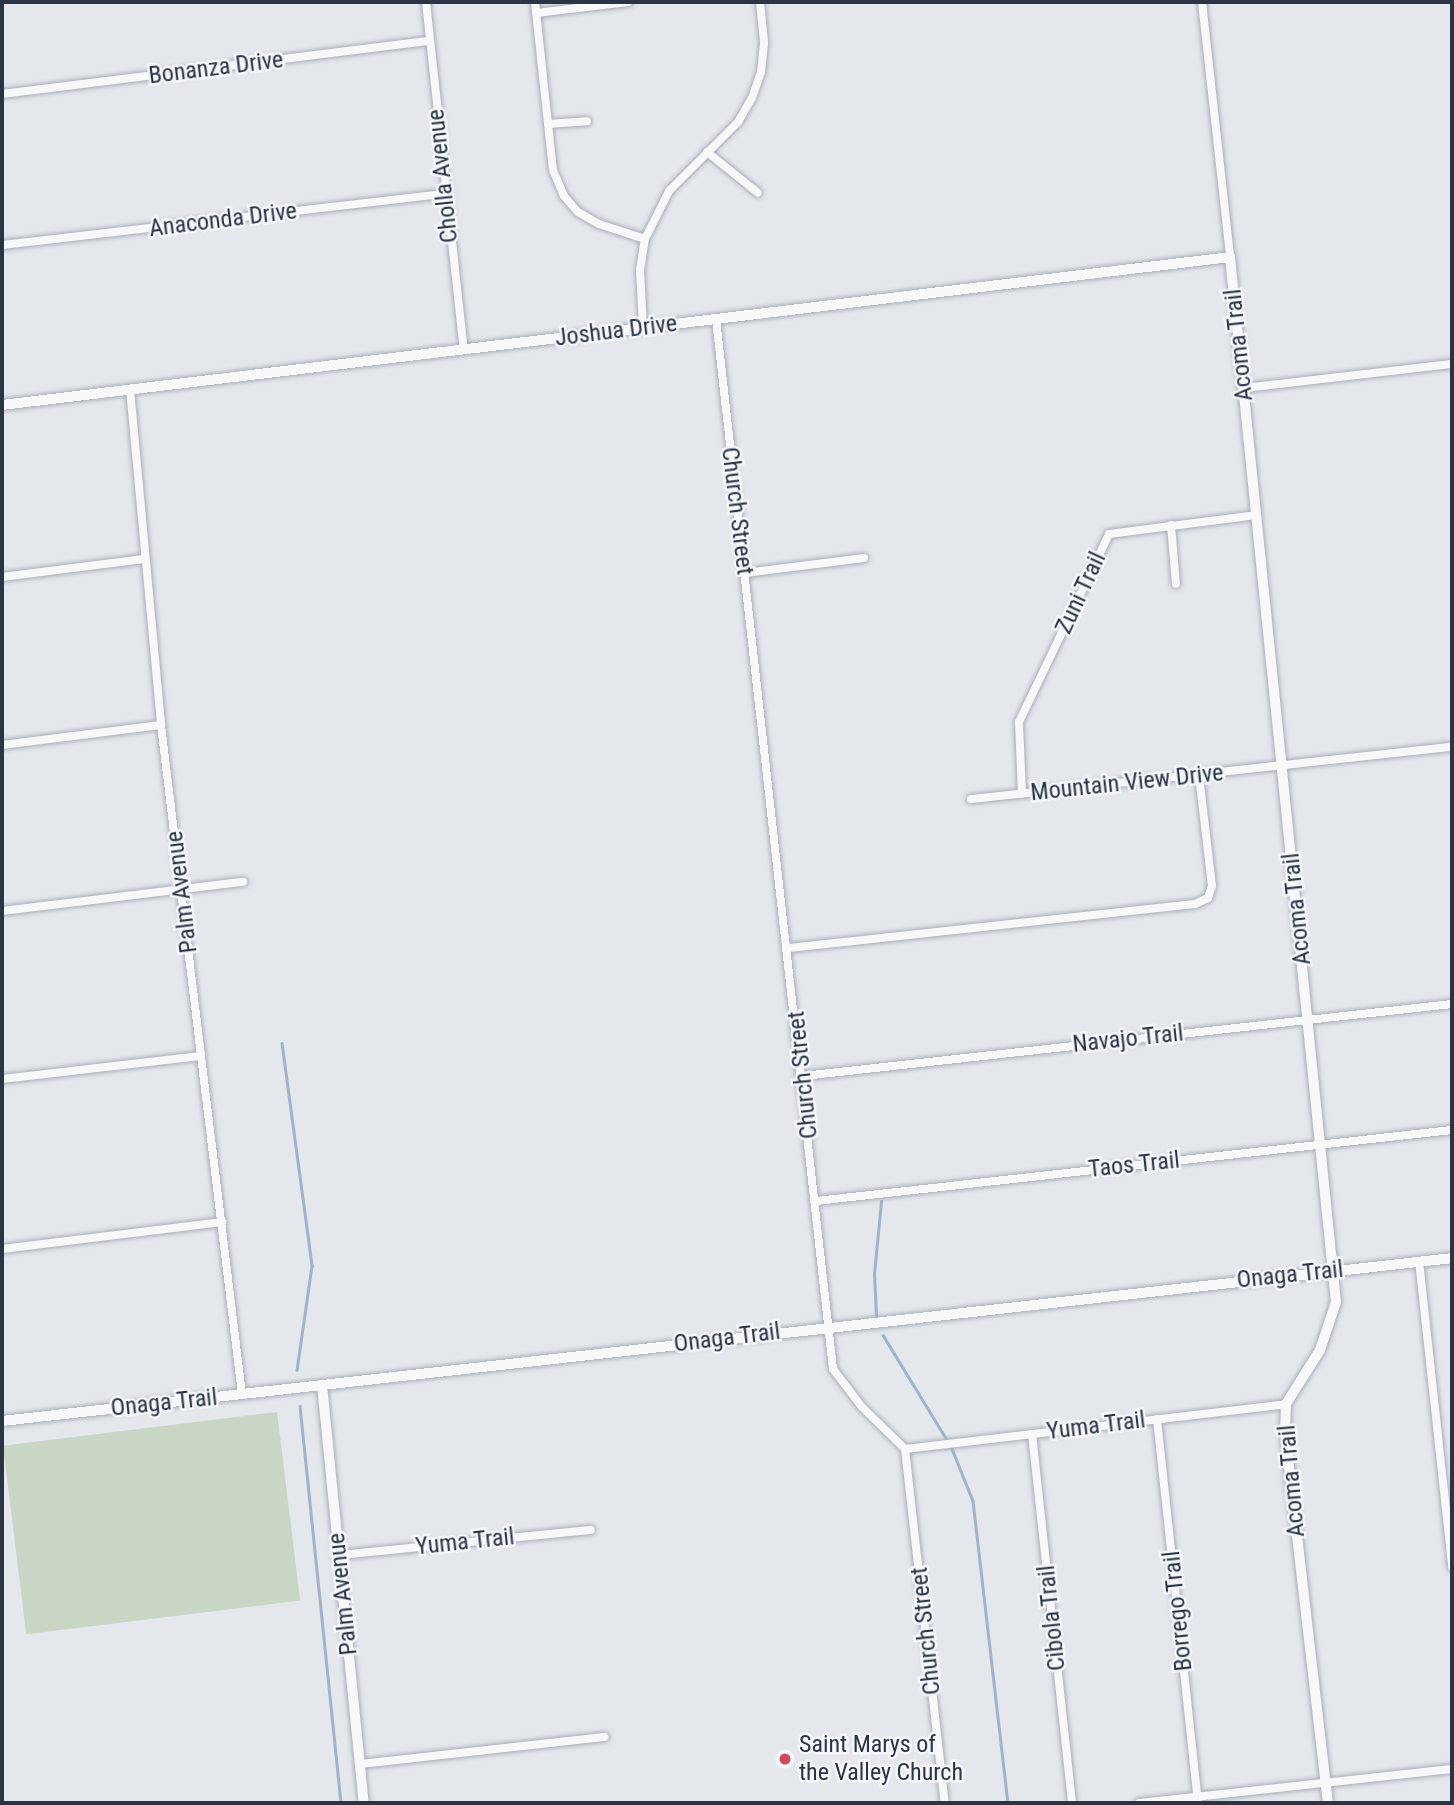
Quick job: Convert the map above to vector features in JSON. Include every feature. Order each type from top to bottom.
[{"type":"street","name":"Cholla Avenue","points":[[426,2],[444,194],[464,349]]},
{"type":"street","points":[[535,2],[553,170],[564,196],[578,212],[599,224],[645,239]]},
{"type":"street","points":[[536,13],[628,2]]},
{"type":"street","points":[[643,327],[640,270],[645,239],[669,191],[738,122],[761,72],[760,2]]},
{"type":"street","name":"Acoma Trail","points":[[1202,2],[1334,1270],[1336,1303],[1331,1326],[1286,1404],[1328,1803]]},
{"type":"street","name":"Bonanza Drive","points":[[2,94],[430,41]]},
{"type":"street","points":[[548,124],[587,121]]},
{"type":"street","points":[[707,152],[758,193]]},
{"type":"street","name":"Anaconda Drive","points":[[2,245],[444,194]]},
{"type":"street","name":"Joshua Drive","points":[[2,405],[1230,257]]},
{"type":"street","name":"Church Street","points":[[716,319],[789,948],[833,1369],[862,1407],[905,1449],[945,1803]]},
{"type":"street","points":[[1244,388],[1452,364]]},
{"type":"street","name":"Palm Avenue","points":[[130,389],[161,725],[242,1394]]},
{"type":"street","name":"Zuni Trail","points":[[1022,794],[1019,722],[1108,534],[1257,514]]},
{"type":"street","points":[[1171,525],[1176,584]]},
{"type":"street","points":[[745,573],[864,558]]},
{"type":"street","points":[[2,577],[144,559]]},
{"type":"street","points":[[2,745],[161,725]]},
{"type":"street","name":"Mountain View Drive","points":[[971,799],[1452,747]]},
{"type":"street","points":[[789,948],[1195,904],[1208,898],[1212,887],[1199,775]]},
{"type":"street","points":[[2,911],[243,882]]},
{"type":"street","name":"Navajo Trail","points":[[803,1076],[1452,1003]]},
{"type":"street","points":[[2,1079],[201,1056]]},
{"type":"street","name":"Taos Trail","points":[[816,1201],[1452,1130]]},
{"type":"street","points":[[2,1249],[222,1222]]},
{"type":"street","name":"Onaga Trail","points":[[2,1421],[1452,1258]]},
{"type":"street","points":[[1419,1261],[1452,1567]]},
{"type":"street","name":"Palm Avenue","points":[[321,1385],[364,1803]]},
{"type":"street","name":"Yuma Trail","points":[[905,1449],[1286,1404]]},
{"type":"street","name":"Borrego Trail","points":[[1157,1419],[1198,1800]]},
{"type":"street","name":"Cibola Trail","points":[[1032,1434],[1072,1803]]},
{"type":"street","name":"Yuma Trail","points":[[339,1555],[591,1530]]},
{"type":"street","points":[[360,1764],[605,1737]]},
{"type":"street","points":[[1139,1803],[1198,1800],[1452,1769]]},
{"type":"green space","points":[[277,1412],[300,1601],[26,1634],[3,1446]]},
{"type":"waterway","points":[[282,1043],[312,1266],[297,1370]]},
{"type":"waterway","points":[[876,1316],[874,1274],[881,1201]]},
{"type":"waterway","points":[[883,1335],[947,1440]]},
{"type":"waterway","points":[[300,1406],[341,1803]]},
{"type":"waterway","points":[[951,1446],[973,1501],[1008,1803]]},
{"type":"place","name":"Saint Marys of the Valley Church","points":[[785,1759]]}]
